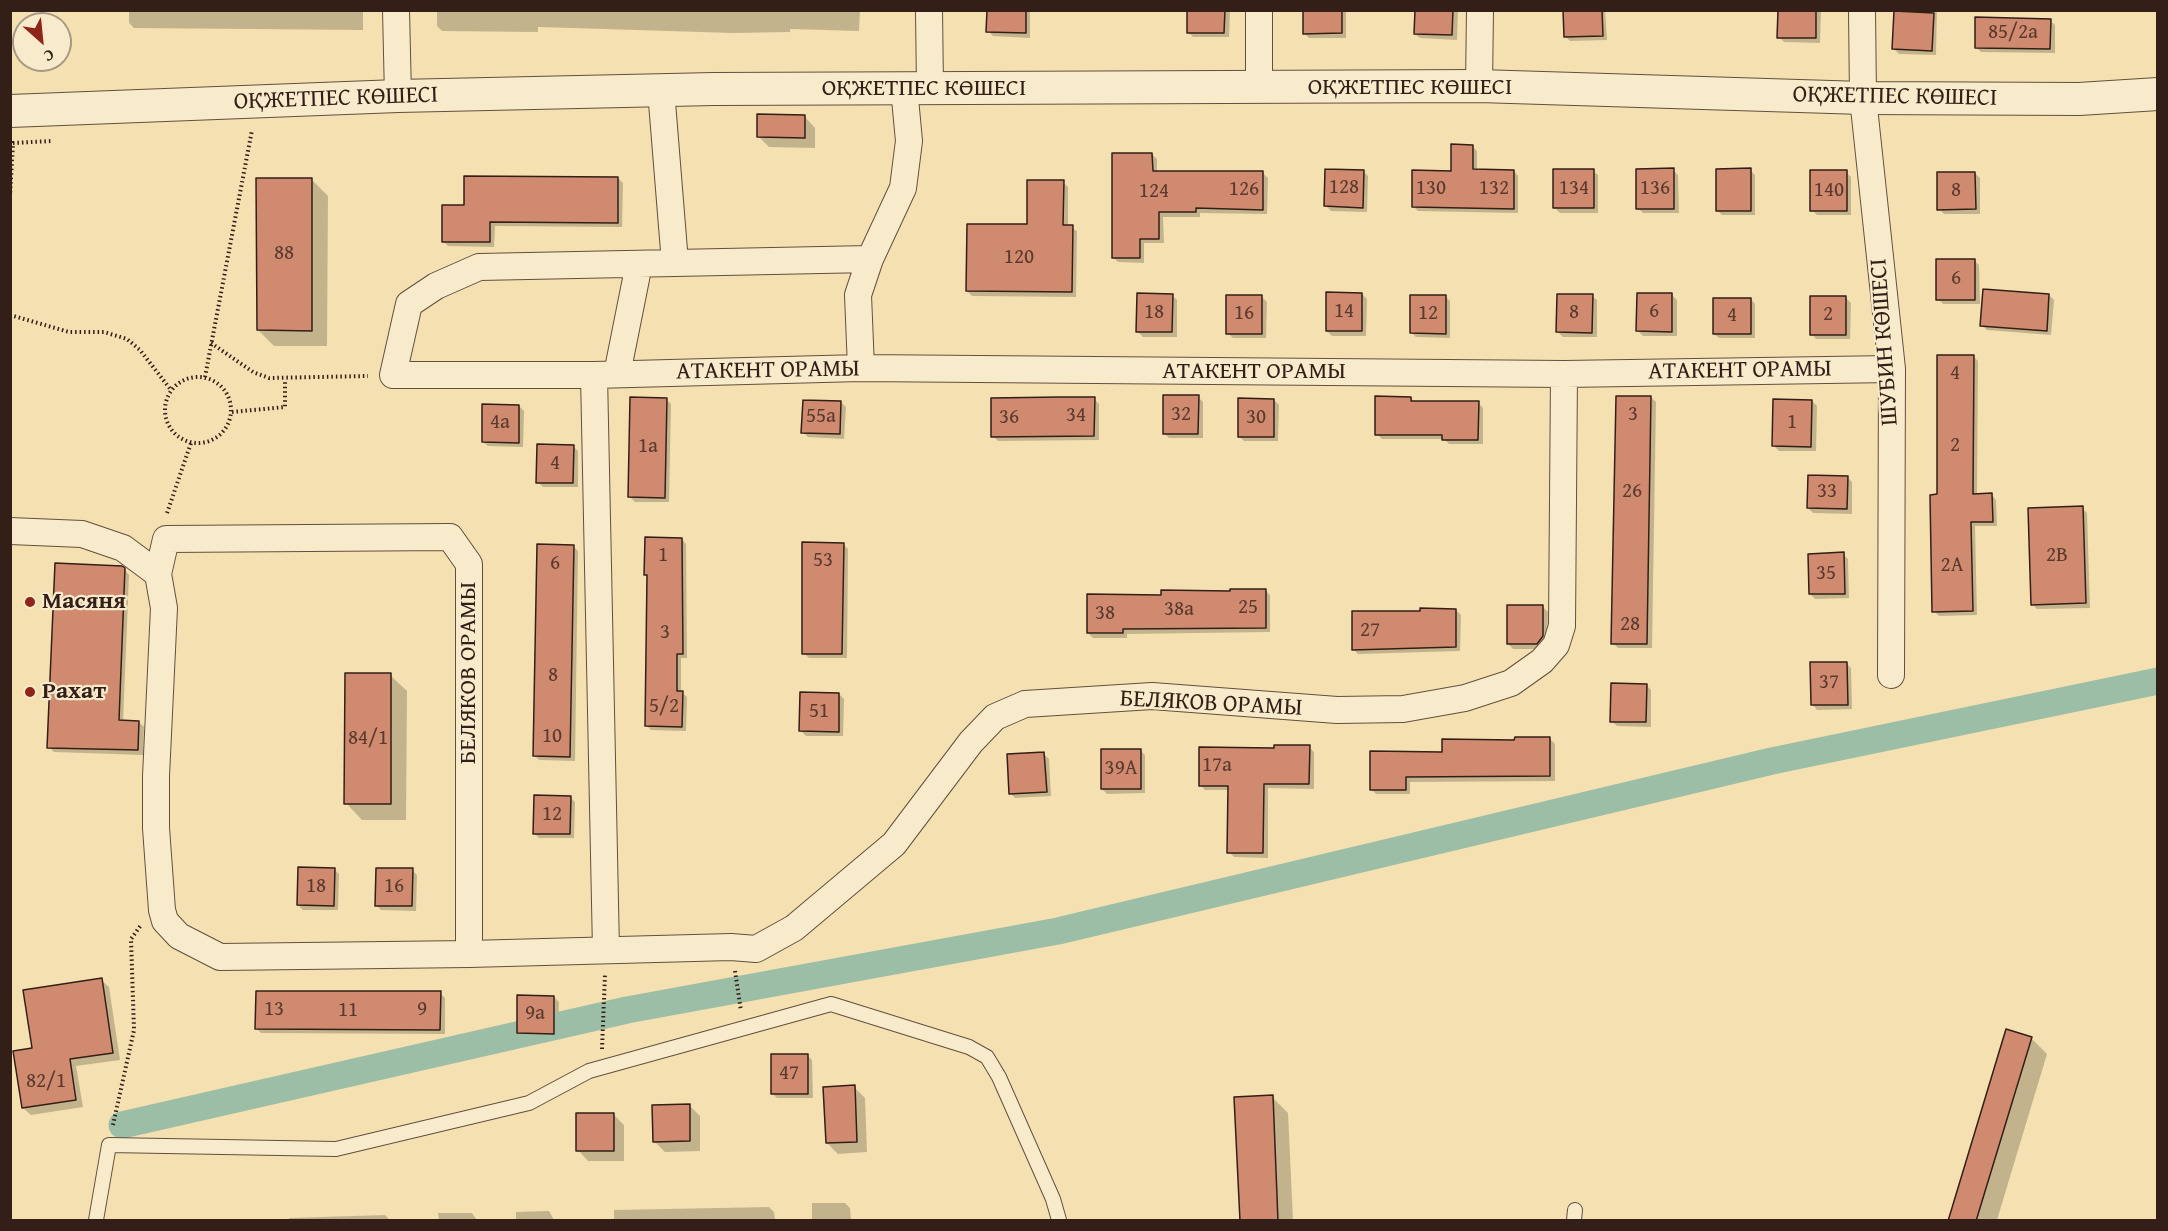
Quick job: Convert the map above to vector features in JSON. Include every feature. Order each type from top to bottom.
[{"type":"street","points":[[396,10],[398,96]]},
{"type":"street","points":[[861,368],[858,295],[870,259],[903,188],[929,10]]},
{"type":"street","points":[[1259,10],[1259,89]]},
{"type":"street","points":[[1479,86],[1480,10]]},
{"type":"street","name":"ШУБИН КӨШЕСІ","points":[[1862,10],[1863,98],[1892,369],[1891,675]]},
{"type":"street","name":"ОҚЖЕТПЕС КӨШЕСІ","points":[[10,111],[398,96],[661,90],[1259,89],[1479,86],[1863,98],[2079,99],[2157,94]]},
{"type":"street","points":[[661,90],[675,263]]},
{"type":"street","points":[[393,375],[410,304],[435,286],[479,267],[870,259]]},
{"type":"street","points":[[606,950],[605,375],[639,264]]},
{"type":"street","name":"АТАКЕНТ ОРАМЫ","points":[[393,375],[605,375],[861,368],[1564,374],[1892,369]]},
{"type":"street","name":"БЕЛЯКОВ ОРАМЫ","points":[[158,574],[164,608],[156,776],[161,894],[165,921],[179,936],[220,957],[469,954],[731,947],[756,949],[794,928],[894,844],[971,741],[995,717],[1025,704],[1152,696],[1337,710],[1403,708],[1465,698],[1511,683],[1542,661],[1556,645],[1562,626],[1564,374]]},
{"type":"street","points":[[10,531],[82,534],[123,548],[158,574],[166,539]]},
{"type":"street","name":"БЕЛЯКОВ ОРАМЫ","points":[[166,539],[450,537],[469,564],[469,954]]},
{"type":"lane","points":[[96,1221],[109,1145],[336,1149],[529,1103],[601,1067],[831,1004],[969,1047],[987,1057],[999,1077],[1053,1199],[1059,1221]]},
{"type":"path","points":[[205,377],[253,127],[242,127]]},
{"type":"path","points":[[10,197],[13,143],[59,140]]},
{"type":"path","points":[[10,315],[69,332],[104,332],[127,339],[140,350],[171,390]]},
{"type":"path","points":[[211,343],[253,372],[269,378],[285,380],[393,375]]},
{"type":"path","points":[[192,377],[205,377],[219,384],[229,397],[231,412],[228,426],[218,436],[205,443],[191,443],[178,437],[167,422],[165,402],[171,390],[180,381],[192,377]]},
{"type":"path","points":[[231,412],[285,407],[285,380]]},
{"type":"path","points":[[166,539],[167,512],[191,443]]},
{"type":"path","points":[[109,1145],[134,1030],[131,939],[161,894]]},
{"type":"path","points":[[601,1067],[604,988]]},
{"type":"building","points":[[987,10],[1026,10],[1026,33],[986,32]]},
{"type":"building","points":[[1187,10],[1225,10],[1224,33],[1187,33]]},
{"type":"building","points":[[1303,10],[1342,10],[1342,33],[1303,34]]},
{"type":"building","points":[[1415,10],[1453,10],[1452,35],[1414,34]]},
{"type":"building","points":[[1563,10],[1602,10],[1603,36],[1564,37]]},
{"type":"building","points":[[1778,10],[1816,10],[1816,38],[1777,38]]},
{"type":"building","points":[[1894,11],[1934,13],[1932,51],[1892,49]]},
{"type":"building","points":[[1975,17],[2051,19],[2050,49],[1975,48]]},
{"type":"building","points":[[757,114],[805,115],[805,138],[757,137]]},
{"type":"building","points":[[1451,144],[1473,145],[1473,169],[1514,170],[1514,209],[1412,207],[1412,170],[1451,171]]},
{"type":"building","points":[[1112,153],[1152,153],[1153,171],[1263,171],[1263,210],[1196,208],[1196,212],[1159,212],[1159,239],[1140,239],[1140,258],[1112,258]]},
{"type":"building","points":[[1674,168],[1674,209],[1636,209],[1636,169]]},
{"type":"building","points":[[1751,168],[1751,211],[1716,211],[1716,169]]},
{"type":"building","points":[[1325,169],[1364,170],[1363,208],[1324,206]]},
{"type":"building","points":[[1553,169],[1594,169],[1594,208],[1553,208]]},
{"type":"building","points":[[1810,170],[1847,170],[1847,211],[1810,211]]},
{"type":"building","points":[[1937,172],[1975,172],[1976,209],[1937,210]]},
{"type":"building","points":[[464,176],[618,177],[618,223],[490,222],[490,242],[442,242],[442,205],[464,205]]},
{"type":"building","points":[[256,178],[312,178],[312,331],[257,330]]},
{"type":"building","points":[[1027,180],[1064,180],[1063,225],[1073,225],[1072,292],[966,291],[967,224],[1027,224]]},
{"type":"building","points":[[1936,259],[1975,259],[1975,300],[1936,300]]},
{"type":"building","points":[[1983,289],[2049,294],[2047,331],[1980,326]]},
{"type":"building","points":[[1326,292],[1362,293],[1362,331],[1326,331]]},
{"type":"building","points":[[1137,293],[1173,294],[1172,332],[1136,332]]},
{"type":"building","points":[[1637,293],[1672,293],[1672,332],[1636,331]]},
{"type":"building","points":[[1557,294],[1593,294],[1592,333],[1556,332]]},
{"type":"building","points":[[1226,295],[1262,295],[1262,334],[1226,334]]},
{"type":"building","points":[[1410,295],[1446,295],[1446,334],[1410,333]]},
{"type":"building","points":[[1810,296],[1846,296],[1846,335],[1810,335]]},
{"type":"building","points":[[1713,298],[1751,298],[1751,334],[1713,334]]},
{"type":"building","points":[[1937,355],[1974,355],[1973,494],[1992,493],[1993,522],[1971,522],[1973,611],[1932,612],[1930,495],[1937,494]]},
{"type":"building","points":[[1163,395],[1199,395],[1198,434],[1163,434]]},
{"type":"building","points":[[1375,396],[1411,397],[1411,401],[1479,401],[1478,440],[1442,440],[1442,435],[1375,435]]},
{"type":"building","points":[[1616,396],[1651,396],[1647,644],[1611,644]]},
{"type":"building","points":[[630,397],[667,398],[665,498],[628,497]]},
{"type":"building","points":[[1095,397],[1094,436],[991,437],[991,398]]},
{"type":"building","points":[[1238,398],[1274,399],[1274,437],[1238,437]]},
{"type":"building","points":[[1773,399],[1812,400],[1811,447],[1772,446]]},
{"type":"building","points":[[803,400],[841,401],[840,434],[801,433]]},
{"type":"building","points":[[482,404],[519,405],[519,443],[482,442]]},
{"type":"building","points":[[537,444],[574,445],[573,483],[536,483]]},
{"type":"building","points":[[1808,475],[1848,476],[1847,509],[1807,508]]},
{"type":"building","points":[[2083,506],[2086,603],[2031,605],[2028,508]]},
{"type":"building","points":[[645,537],[682,538],[683,654],[677,654],[677,691],[683,691],[682,727],[645,726],[647,575],[644,575]]},
{"type":"building","points":[[802,542],[844,543],[842,654],[802,654]]},
{"type":"building","points":[[537,544],[574,545],[570,757],[533,756]]},
{"type":"building","points":[[1844,552],[1845,594],[1809,594],[1808,554]]},
{"type":"building","points":[[55,563],[125,568],[119,720],[139,721],[138,750],[47,748]]},
{"type":"building","points":[[1230,589],[1266,589],[1266,628],[1123,629],[1123,633],[1087,633],[1087,594],[1161,595],[1161,590],[1230,591]]},
{"type":"building","points":[[1507,605],[1543,605],[1543,636],[1537,644],[1507,644]]},
{"type":"building","points":[[1420,608],[1456,609],[1456,647],[1352,650],[1352,611],[1420,611]]},
{"type":"building","points":[[1810,662],[1847,662],[1848,705],[1811,705]]},
{"type":"building","points":[[345,673],[391,673],[391,804],[344,804]]},
{"type":"building","points":[[1611,683],[1647,684],[1646,722],[1610,722]]},
{"type":"building","points":[[800,692],[839,693],[839,732],[799,731]]},
{"type":"building","points":[[1515,737],[1550,737],[1550,776],[1406,777],[1406,790],[1370,790],[1370,751],[1442,752],[1442,739],[1514,740]]},
{"type":"building","points":[[1274,745],[1310,745],[1309,784],[1264,784],[1263,853],[1227,853],[1228,786],[1199,786],[1199,747],[1274,748]]},
{"type":"building","points":[[1101,749],[1141,749],[1141,789],[1101,789]]},
{"type":"building","points":[[1044,752],[1047,792],[1009,794],[1007,754]]},
{"type":"building","points":[[534,795],[571,796],[570,834],[533,834]]},
{"type":"building","points":[[298,867],[335,868],[334,906],[297,905]]},
{"type":"building","points":[[376,868],[413,868],[412,906],[375,906]]},
{"type":"building","points":[[102,978],[113,1053],[70,1059],[76,1100],[22,1108],[13,1051],[32,1048],[23,990]]},
{"type":"building","points":[[256,991],[441,991],[440,1030],[255,1029]]},
{"type":"building","points":[[517,995],[554,996],[554,1034],[517,1033]]},
{"type":"building","points":[[2006,1029],[2032,1037],[1976,1221],[1948,1221]]},
{"type":"building","points":[[771,1054],[808,1054],[808,1094],[771,1094]]},
{"type":"building","points":[[855,1085],[857,1142],[826,1143],[823,1087]]},
{"type":"building","points":[[1273,1095],[1278,1221],[1240,1221],[1234,1097]]},
{"type":"building","points":[[690,1104],[690,1141],[653,1142],[652,1105]]},
{"type":"building","points":[[576,1113],[614,1113],[614,1151],[576,1151]]},
{"type":"waterway","points":[[122,1125],[627,1010],[1058,931],[1772,761],[2158,681]]},
{"type":"place","name":"Масяня","points":[[30,602]]},
{"type":"place","name":"Рахат","points":[[30,692]]}]
